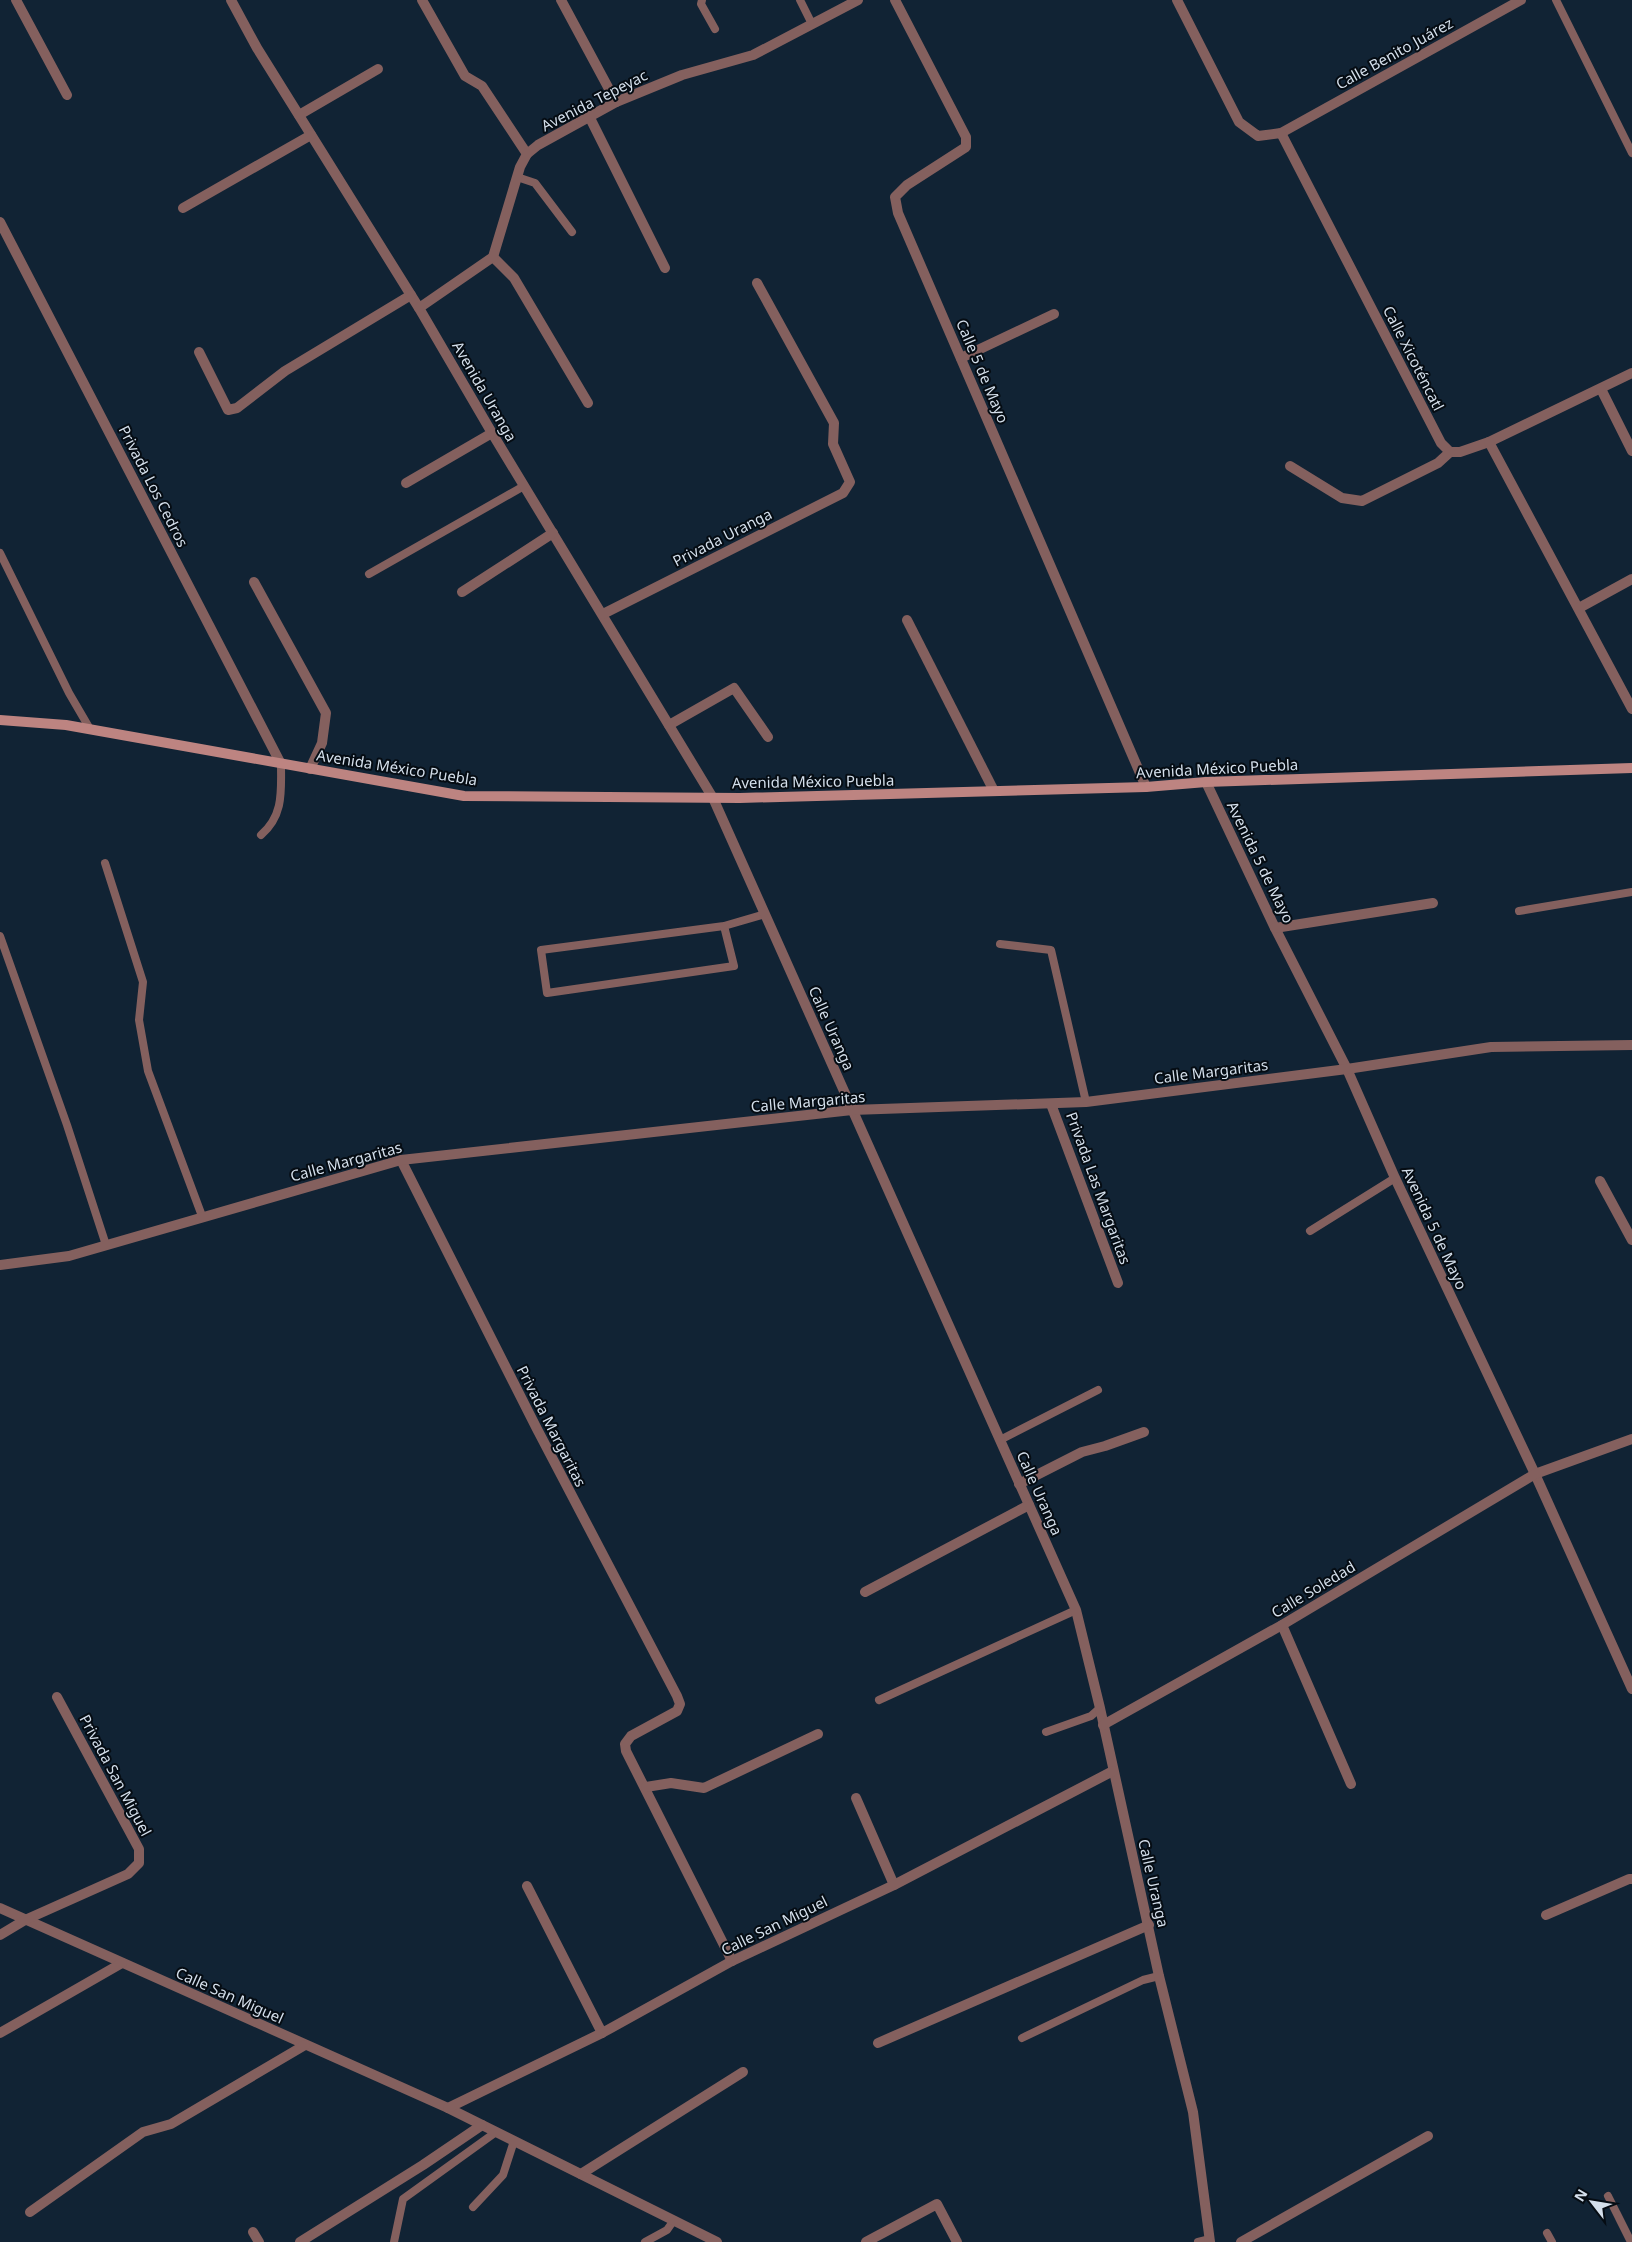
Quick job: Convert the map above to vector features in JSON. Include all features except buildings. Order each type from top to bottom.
[{"type":"main road","name":"Avenida México Puebla","points":[[0,720],[66,725],[464,796],[713,798],[994,791],[1632,768]]},
{"type":"street","points":[[16,0],[68,95]]},
{"type":"street","name":"Avenida Uranga","points":[[231,0],[257,48],[419,308],[492,433],[713,798]]},
{"type":"street","points":[[422,0],[465,76],[482,86],[528,154]]},
{"type":"street","points":[[561,0],[616,102]]},
{"type":"street","name":"Calle 5 de Mayo","points":[[895,0],[966,137],[966,147],[907,185],[895,197],[898,213],[1146,786]]},
{"type":"street","points":[[1177,0],[1240,122],[1258,136],[1281,133]]},
{"type":"street","name":"Calle Benito Juárez","points":[[1281,133],[1521,0]]},
{"type":"street","name":"Avenida Tepeyac","points":[[493,257],[518,176],[528,154],[552,136],[616,102],[682,74],[753,55],[854,1]]},
{"type":"street","points":[[299,115],[378,69]]},
{"type":"street","points":[[590,116],[665,268]]},
{"type":"street","name":"Calle Xicoténcatl","points":[[1281,133],[1441,443],[1450,452]]},
{"type":"street","points":[[183,208],[311,135]]},
{"type":"street","name":"Privada Los Cedros","points":[[0,222],[281,764]]},
{"type":"street","points":[[419,308],[493,257],[514,278],[588,403]]},
{"type":"street","name":"Privada Uranga","points":[[603,614],[843,493],[850,482],[833,444],[834,423],[756,283]]},
{"type":"street","points":[[199,352],[228,410],[237,408],[285,370],[411,295]]},
{"type":"street","points":[[961,358],[1054,314]]},
{"type":"street","points":[[1290,466],[1342,498],[1362,501],[1438,463],[1450,452],[1460,452],[1489,442],[1632,374]]},
{"type":"street","points":[[1601,389],[1632,451]]},
{"type":"street","points":[[406,483],[492,433]]},
{"type":"street","points":[[1489,442],[1632,709]]},
{"type":"street","points":[[462,592],[553,533]]},
{"type":"street","points":[[1579,608],[1632,579]]},
{"type":"street","points":[[254,582],[326,713],[322,743],[310,769]]},
{"type":"street","points":[[907,620],[994,791]]},
{"type":"street","points":[[669,725],[734,688],[768,737]]},
{"type":"street","name":"Avenida 5 de Mayo","points":[[1206,782],[1275,928],[1347,1069],[1395,1178],[1535,1474],[1632,1689]]},
{"type":"street","name":"Calle Uranga","points":[[713,798],[1076,1610],[1100,1708],[1159,1976],[1193,2112],[1210,2240]]},
{"type":"street","points":[[1275,928],[1433,903]]},
{"type":"street","name":"Calle Margaritas","points":[[0,1265],[69,1256],[400,1160],[852,1110],[1086,1102],[1347,1069],[1491,1047],[1632,1045]]},
{"type":"street","name":"Privada Las Margaritas","points":[[1051,1104],[1118,1283]]},
{"type":"street","name":"Privada Margaritas","points":[[400,1160],[680,1704],[677,1711],[631,1736],[625,1744],[626,1751],[646,1787]]},
{"type":"street","points":[[1600,1181],[1632,1240]]},
{"type":"street","points":[[1020,1484],[1082,1452],[1144,1432]]},
{"type":"street","name":"Calle Soledad","points":[[1103,1725],[1282,1625],[1535,1474],[1632,1439]]},
{"type":"street","points":[[865,1592],[1029,1505]]},
{"type":"street","points":[[1282,1625],[1351,1784]]},
{"type":"street","name":"Privada San Miguel","points":[[0,1935],[25,1920],[128,1874],[139,1863],[139,1849],[56,1697]]},
{"type":"street","points":[[732,1961],[646,1787],[671,1783],[704,1788],[818,1734]]},
{"type":"street","name":"Calle San Miguel","points":[[448,2108],[602,2033],[732,1961],[894,1885],[1113,1771]]},
{"type":"street","points":[[856,1798],[894,1885]]},
{"type":"street","points":[[1546,1915],[1632,1879]]},
{"type":"street","points":[[527,1886],[602,2033]]},
{"type":"street","name":"Calle San Miguel","points":[[0,1908],[448,2108],[718,2242]]},
{"type":"street","points":[[878,2043],[1149,1925]]},
{"type":"street","points":[[0,2034],[122,1963]]},
{"type":"street","points":[[30,2212],[143,2132],[171,2124],[305,2045]]},
{"type":"street","points":[[582,2174],[743,2072]]},
{"type":"street","points":[[300,2242],[423,2165],[482,2125]]},
{"type":"street","points":[[1241,2242],[1428,2136]]},
{"type":"street","points":[[866,2242],[937,2204],[957,2242]]},
{"type":"street","points":[[253,2232],[259,2242]]},
{"type":"lane","points":[[702,0],[701,4],[715,29]]},
{"type":"lane","points":[[800,0],[812,24]]},
{"type":"lane","points":[[1556,0],[1632,152]]},
{"type":"lane","points":[[518,176],[535,183],[572,232]]},
{"type":"lane","points":[[369,574],[524,486]]},
{"type":"lane","points":[[0,552],[69,692],[90,729]]},
{"type":"lane","points":[[262,834],[273,825],[280,802],[281,764]]},
{"type":"lane","points":[[105,863],[144,982],[140,1020],[148,1071],[202,1216]]},
{"type":"lane","points":[[1519,911],[1632,892]]},
{"type":"lane","points":[[724,926],[734,966],[547,993],[541,950],[724,926],[765,914]]},
{"type":"lane","points":[[0,936],[64,1115],[106,1245]]},
{"type":"lane","points":[[1000,944],[1052,950],[1086,1102]]},
{"type":"lane","points":[[1310,1231],[1395,1178]]},
{"type":"lane","points":[[1000,1440],[1098,1390]]},
{"type":"lane","points":[[879,1700],[1076,1610]]},
{"type":"lane","points":[[1046,1732],[1092,1716],[1100,1708]]},
{"type":"lane","points":[[1022,2038],[1143,1980],[1159,1976]]},
{"type":"lane","points":[[394,2242],[403,2199],[496,2132]]},
{"type":"lane","points":[[473,2207],[503,2175],[514,2141]]},
{"type":"lane","points":[[1608,2196],[1632,2242]]},
{"type":"lane","points":[[645,2242],[667,2230],[674,2220]]},
{"type":"lane","points":[[1547,2233],[1552,2242]]},
{"type":"lane","points":[[1198,2242],[1210,2240]]}]
